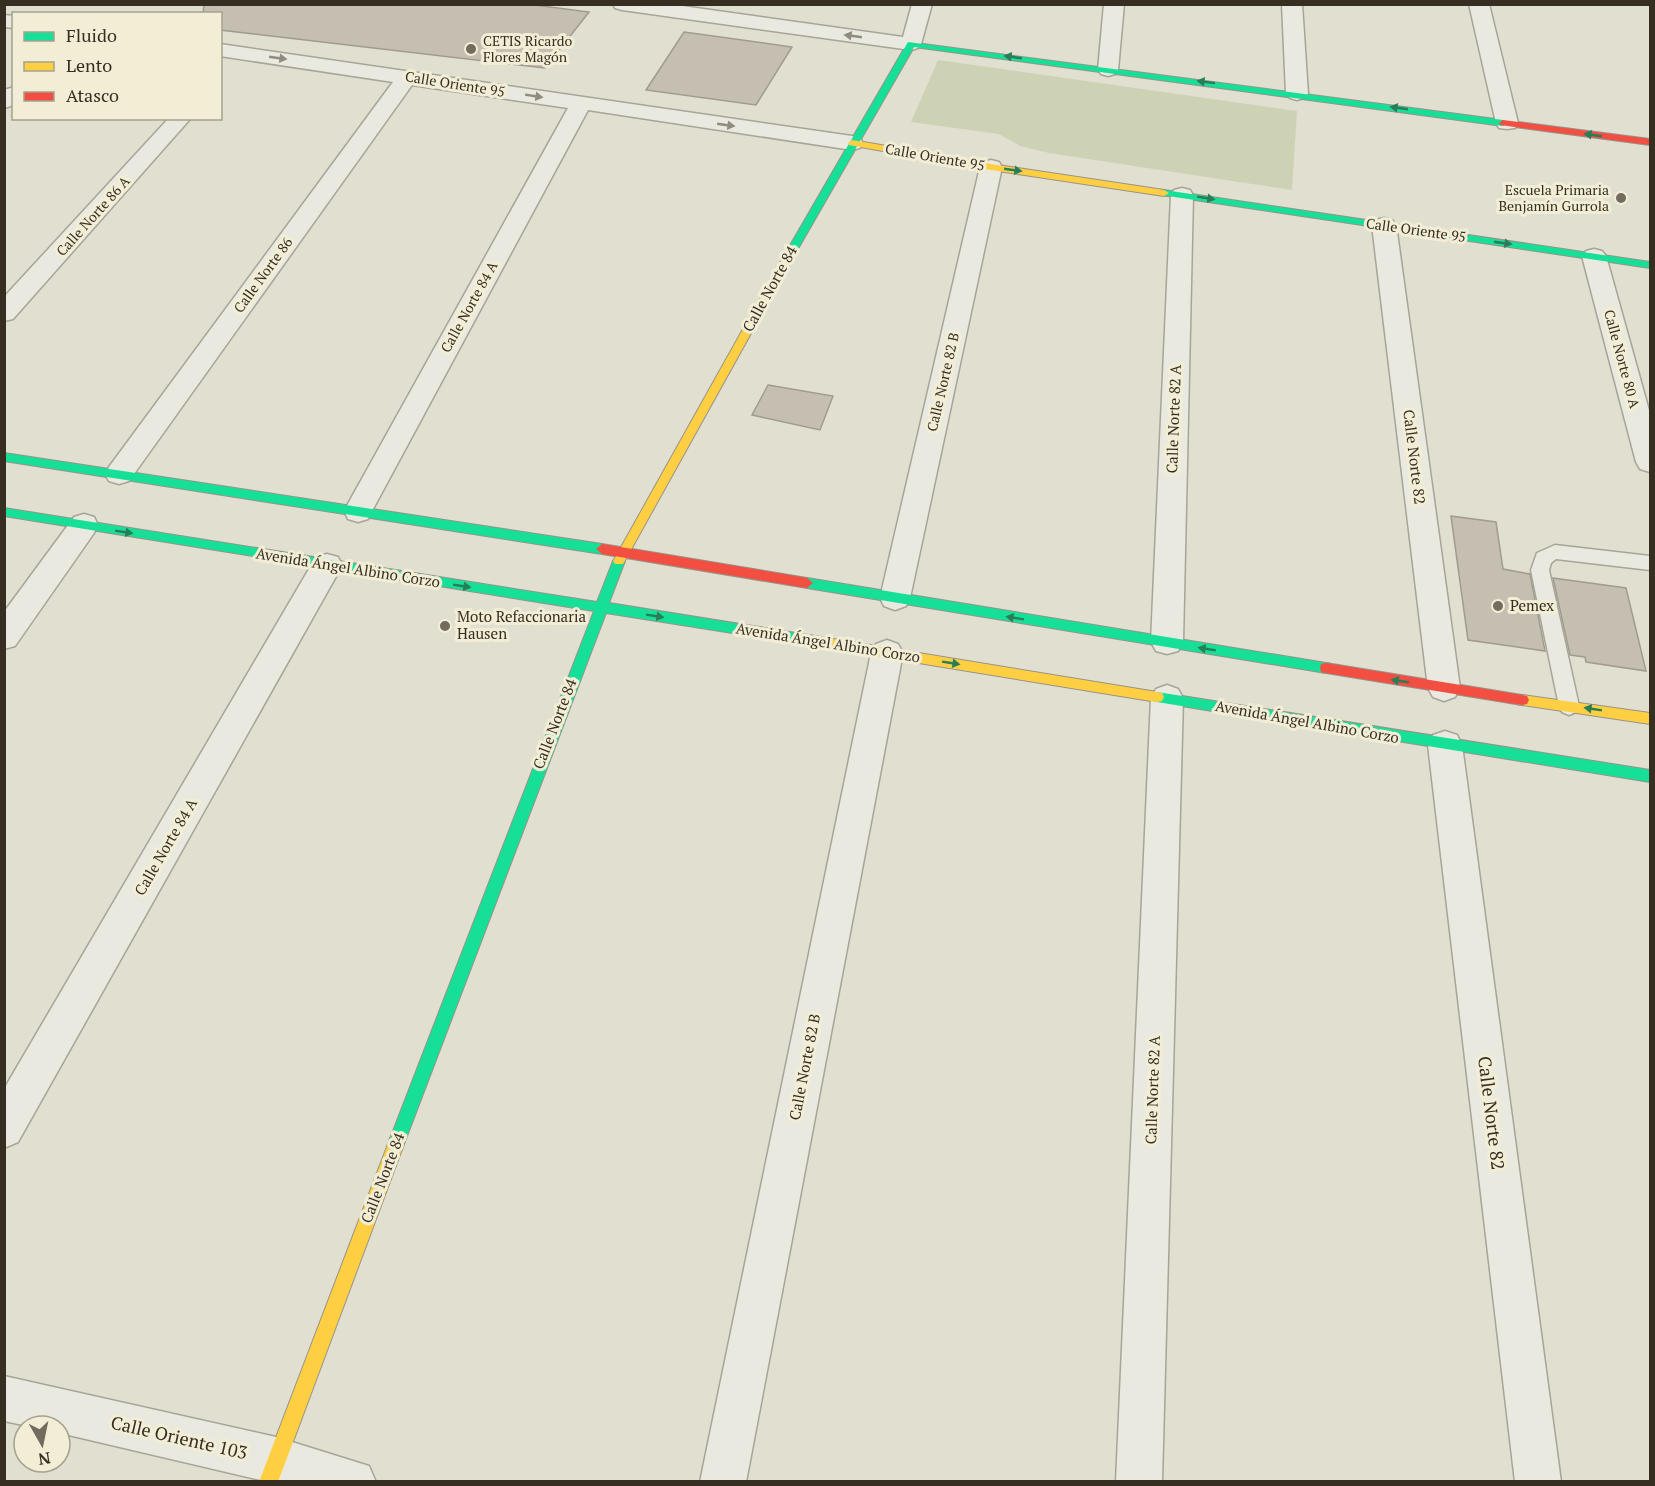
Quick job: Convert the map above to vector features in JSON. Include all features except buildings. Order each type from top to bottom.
[{"type":"street","points":[[622,4],[729,11],[911,44],[1650,142]]},
{"type":"street","name":"Calle Norte 84","points":[[272,1471],[622,552],[852,143],[911,44],[922,4]]},
{"type":"street","points":[[1108,70],[1114,4]]},
{"type":"street","points":[[1292,4],[1297,94]]},
{"type":"street","points":[[1479,4],[1507,123]]},
{"type":"street","name":"Calle Oriente 95","points":[[230,57],[408,76],[581,104],[852,143],[991,167],[1650,264]]},
{"type":"street","name":"Calle Norte 86","points":[[119,474],[408,76]]},
{"type":"street","name":"Calle Norte 84 A","points":[[358,510],[581,104]]},
{"type":"street","name":"Calle Norte 86 A","points":[[4,313],[179,120]]},
{"type":"street","name":"Calle Norte 82 B","points":[[895,598],[991,167]]},
{"type":"street","name":"Calle Norte 82 A","points":[[1167,642],[1182,195]]},
{"type":"street","name":"Calle Norte 82","points":[[1384,225],[1444,688]]},
{"type":"street","name":"Calle Norte 80 A","points":[[1594,256],[1650,462]]},
{"type":"street","points":[[4,457],[622,552],[1444,688],[1650,719]]},
{"type":"street","name":"Avenida Ángel Albino Corzo","points":[[4,512],[1167,698],[1445,746],[1650,776]]},
{"type":"street","points":[[4,637],[84,525]]},
{"type":"street","name":"Calle Norte 84 A","points":[[4,1128],[327,565]]},
{"type":"street","name":"Calle Norte 82 B","points":[[723,1482],[887,653]]},
{"type":"street","name":"Calle Norte 82 A","points":[[1139,1482],[1167,698]]},
{"type":"street","name":"Calle Norte 82","points":[[1445,746],[1538,1482]]},
{"type":"street","name":"Calle Oriente 103","points":[[4,1398],[272,1471],[353,1482]]},
{"type":"lane","points":[[1569,706],[1540,570],[1541,562],[1546,555],[1555,552],[1650,563]]},
{"type":"green space","points":[[938,60],[1297,111],[1292,190],[1049,153],[1020,146],[999,134],[911,122]]},
{"type":"traffic: fast","points":[[790,254],[911,44],[1503,123]]},
{"type":"traffic: fast","points":[[1164,193],[1650,265]]},
{"type":"traffic: fast","points":[[4,457],[602,549]]},
{"type":"traffic: fast","points":[[4,512],[827,643]]},
{"type":"traffic: fast","points":[[396,1144],[619,561]]},
{"type":"traffic: fast","points":[[807,583],[1326,668]]},
{"type":"traffic: fast","points":[[1157,697],[1650,776]]},
{"type":"traffic: slow","points":[[852,143],[1164,193]]},
{"type":"traffic: slow","points":[[619,561],[790,254]]},
{"type":"traffic: slow","points":[[827,643],[1157,697]]},
{"type":"traffic: slow","points":[[1522,700],[1650,719]]},
{"type":"traffic: slow","points":[[268,1482],[396,1144]]},
{"type":"traffic: jam","points":[[1503,123],[1650,142]]},
{"type":"traffic: jam","points":[[602,549],[807,583]]},
{"type":"traffic: jam","points":[[1326,668],[1522,700]]},
{"type":"place","name":"CETIS Ricardo Flores Magón","points":[[471,49]]},
{"type":"place","name":"Escuela Primaria Benjamín Gurrola","points":[[1621,198]]},
{"type":"place","name":"Pemex","points":[[1498,606]]},
{"type":"place","name":"Moto Refaccionaria Hausen","points":[[445,626]]}]
